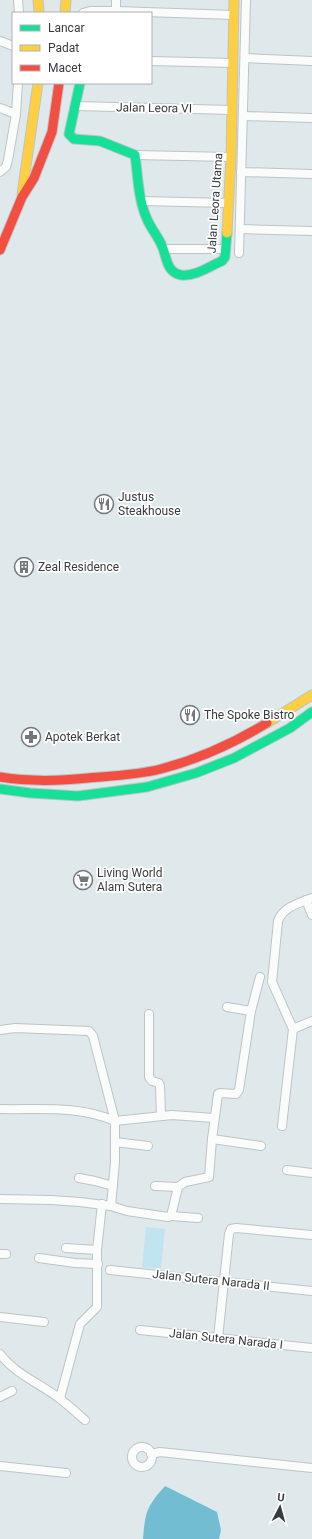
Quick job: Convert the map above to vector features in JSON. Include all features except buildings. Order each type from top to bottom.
[{"type":"main road","points":[[38,0],[39,12]]},
{"type":"main road","points":[[65,12],[66,0]]},
{"type":"main road","name":"Jalan Leora Utama","points":[[135,155],[141,201],[149,226],[164,249],[168,264],[172,270],[177,274],[191,274],[222,261],[225,257],[226,249],[231,156],[234,0]]},
{"type":"main road","points":[[22,197],[38,84]]},
{"type":"main road","points":[[0,250],[22,197],[34,178],[52,132],[59,84]]},
{"type":"main road","points":[[80,84],[76,106],[70,123],[69,134],[71,137],[74,139],[100,141],[135,155]]},
{"type":"main road","points":[[0,777],[45,781],[72,780],[131,774],[160,769],[198,757],[236,740],[285,713],[312,695]]},
{"type":"main road","points":[[0,789],[30,793],[78,796],[147,787],[196,773],[234,758],[290,728],[312,712]]},
{"type":"street","points":[[18,0],[19,12]]},
{"type":"street","points":[[116,0],[116,11]]},
{"type":"street","points":[[238,253],[242,172],[246,0]]},
{"type":"street","points":[[86,12],[146,12]]},
{"type":"street","points":[[152,12],[234,15]]},
{"type":"street","points":[[0,41],[12,46]]},
{"type":"street","points":[[244,58],[312,60]]},
{"type":"street","points":[[152,61],[233,64]]},
{"type":"street","points":[[0,172],[6,167],[8,160],[16,114],[18,84]]},
{"type":"street","name":"Jalan Leora VI","points":[[76,106],[232,110]]},
{"type":"street","points":[[0,108],[16,114]]},
{"type":"street","points":[[243,116],[312,118]]},
{"type":"street","points":[[135,155],[231,156]]},
{"type":"street","points":[[242,172],[312,174]]},
{"type":"street","points":[[141,201],[228,203]]},
{"type":"street","points":[[240,229],[312,231]]},
{"type":"street","points":[[164,249],[226,249]]},
{"type":"street","points":[[282,1126],[293,1029],[273,988],[272,975],[278,921],[280,914],[285,910],[309,899],[312,914]]},
{"type":"street","points":[[155,1186],[178,1187],[185,1182],[209,1176],[214,1118],[218,1094],[236,1094],[239,1090],[251,1011],[260,977]]},
{"type":"street","points":[[227,1006],[251,1011]]},
{"type":"street","points":[[149,1014],[149,1076],[152,1081],[159,1083],[160,1086],[161,1116]]},
{"type":"street","points":[[293,1029],[312,1021]]},
{"type":"street","points":[[0,1030],[15,1028],[89,1031],[93,1036],[115,1121],[111,1206]]},
{"type":"street","points":[[0,1109],[72,1109],[115,1121],[180,1115],[214,1118]]},
{"type":"street","points":[[212,1139],[261,1146]]},
{"type":"street","points":[[115,1142],[148,1146]]},
{"type":"street","points":[[287,1170],[312,1173]]},
{"type":"street","points":[[79,1178],[113,1186]]},
{"type":"street","points":[[171,1216],[178,1187]]},
{"type":"street","points":[[0,1199],[51,1200],[102,1204],[127,1211],[168,1217],[198,1218]]},
{"type":"street","points":[[60,1398],[80,1324],[97,1307],[97,1250],[102,1204]]},
{"type":"street","points":[[218,1338],[223,1281],[229,1234],[231,1229],[236,1228],[312,1235]]},
{"type":"street","points":[[66,1248],[97,1250]]},
{"type":"street","points":[[39,1258],[76,1263],[98,1264]]},
{"type":"street","name":"Jalan Sutera Narada II","points":[[110,1270],[312,1291]]},
{"type":"street","points":[[0,1317],[44,1322]]},
{"type":"street","name":"Jalan Sutera Narada I","points":[[140,1330],[312,1348]]},
{"type":"street","points":[[0,1354],[6,1362],[16,1370],[60,1398],[86,1420]]},
{"type":"street","points":[[0,1397],[12,1391]]},
{"type":"street","points":[[151,1454],[160,1452],[312,1468]]},
{"type":"street","points":[[0,1466],[66,1473]]},
{"type":"shaded area","points":[[146,1227],[165,1229],[161,1269],[142,1267]]},
{"type":"water","points":[[165,1486],[217,1512],[221,1530],[219,1539],[143,1539],[148,1510],[154,1499]]},
{"type":"traffic: fast","points":[[80,84],[69,134],[74,139],[100,141],[135,155],[140,195],[144,211],[164,250],[168,264],[172,271],[181,275],[192,274],[202,271],[222,261],[225,257],[227,233]]},
{"type":"traffic: fast","points":[[0,789],[30,793],[78,796],[147,787],[196,773],[234,758],[290,728],[312,712]]},
{"type":"traffic: slow","points":[[38,0],[39,12]]},
{"type":"traffic: slow","points":[[65,12],[66,0]]},
{"type":"traffic: slow","points":[[227,233],[231,157],[234,0]]},
{"type":"traffic: slow","points":[[22,194],[38,84]]},
{"type":"traffic: slow","points":[[267,723],[312,695]]},
{"type":"traffic: jam","points":[[0,250],[22,197],[34,178],[52,132],[59,84]]},
{"type":"traffic: jam","points":[[0,777],[22,780],[55,780],[143,773],[175,765],[203,755],[229,744],[267,723]]},
{"type":"place","name":"Justus Steakhouse","points":[[104,504]]},
{"type":"place","name":"Zeal Residence","points":[[24,567]]},
{"type":"place","name":"The Spoke Bistro","points":[[190,715]]},
{"type":"place","name":"Apotek Berkat","points":[[31,737]]},
{"type":"place","name":"Living World Alam Sutera","points":[[83,880]]}]
